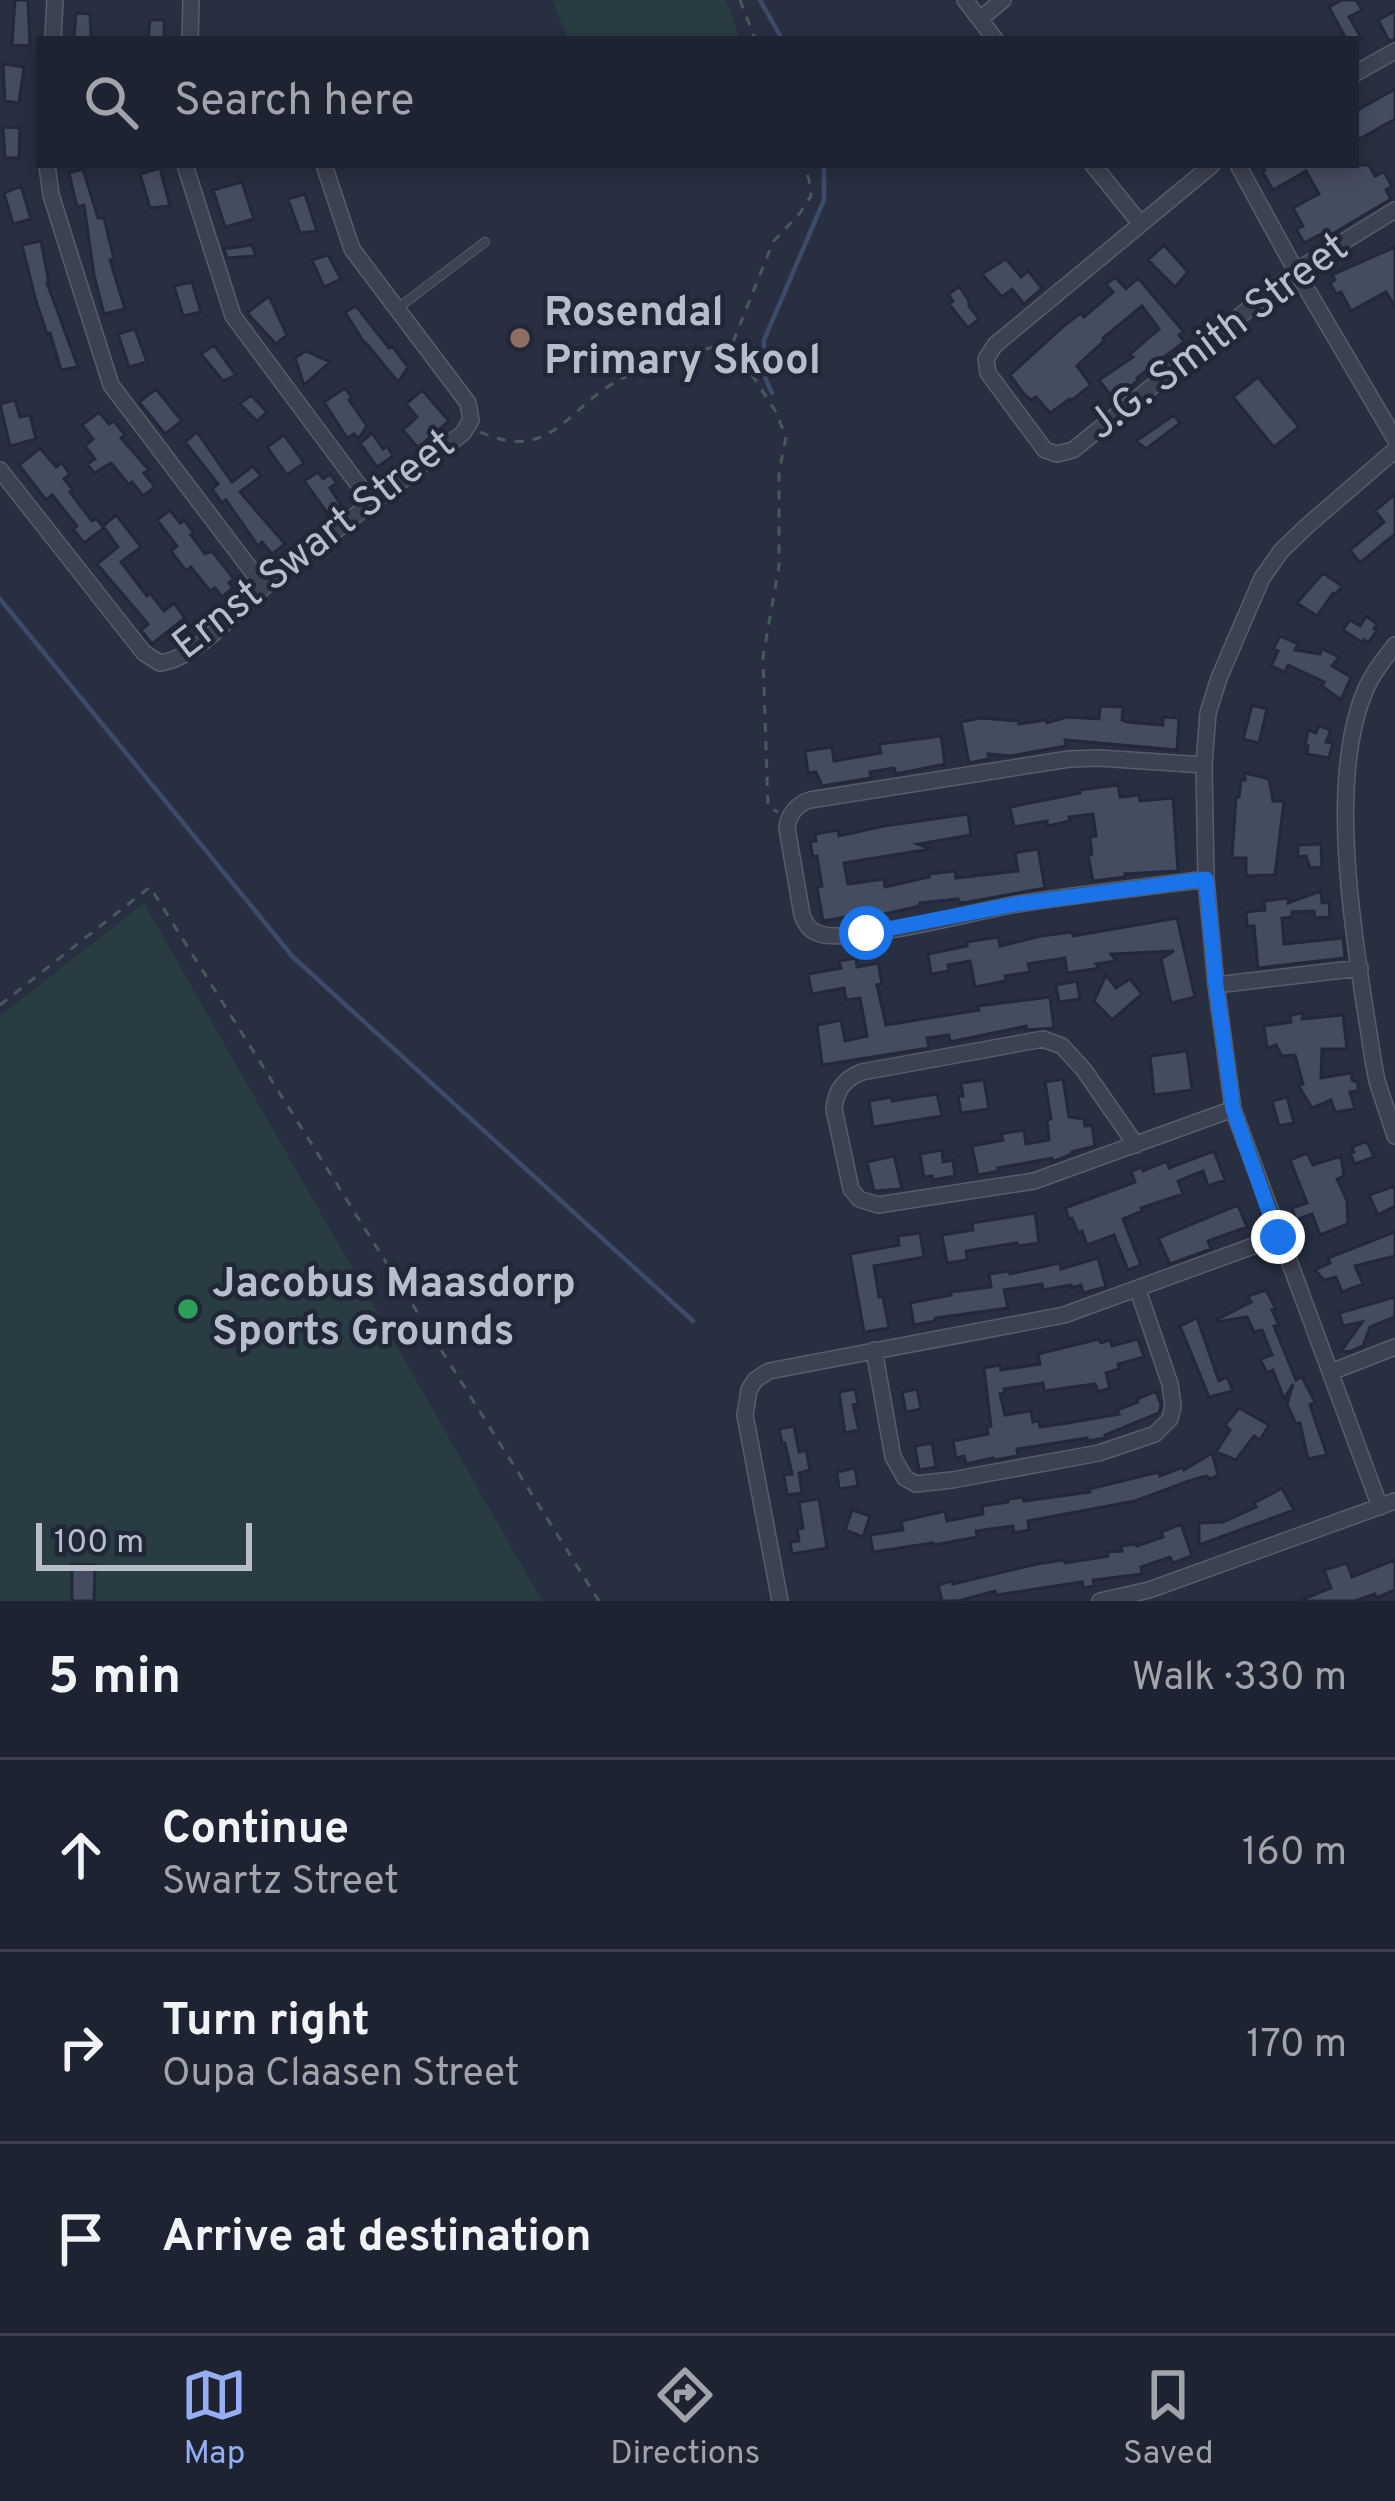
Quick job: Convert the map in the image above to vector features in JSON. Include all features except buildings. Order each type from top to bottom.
[{"type":"street","points":[[53,36],[55,0]]},
{"type":"street","points":[[190,36],[191,0]]},
{"type":"street","points":[[965,0],[993,36]]},
{"type":"street","points":[[980,19],[1003,0]]},
{"type":"street","points":[[1359,72],[1395,51]]},
{"type":"street","points":[[47,168],[51,195],[111,385],[264,587]]},
{"type":"street","points":[[186,168],[233,316],[372,502]]},
{"type":"street","points":[[325,168],[352,249],[468,404],[468,427]]},
{"type":"street","points":[[1095,168],[1140,223],[1208,168]]},
{"type":"street","points":[[1240,168],[1395,439]]},
{"type":"street","name":"J.G. Smith Street","points":[[1140,223],[987,355],[986,368],[998,390],[1040,446],[1051,453],[1066,453],[1296,271],[1395,210]]},
{"type":"street","name":"Ernst Swart Street","points":[[0,470],[144,653],[160,663],[192,650],[264,587],[468,427]]},
{"type":"street","points":[[1100,1601],[1149,1590],[1387,1504],[1278,1237],[1233,1109],[1206,879],[1204,765],[1208,713],[1262,578],[1281,551],[1395,450]]},
{"type":"street","points":[[1395,644],[1366,689],[1355,720],[1346,813],[1349,880],[1377,1081],[1395,1136]]},
{"type":"street","points":[[1204,765],[1069,759],[810,800],[802,802],[789,818],[788,841],[802,915],[814,933],[823,935],[866,933],[1016,904],[1206,879]]},
{"type":"street","points":[[1216,985],[1360,968]]},
{"type":"street","points":[[1136,1145],[1084,1070],[1062,1046],[1043,1039],[862,1072],[847,1079],[834,1109],[850,1190],[859,1199],[878,1205],[1034,1180],[1136,1145],[1233,1109]]},
{"type":"street","points":[[780,1601],[746,1415],[755,1380],[769,1371],[1064,1316],[1278,1237]]},
{"type":"street","points":[[874,1350],[893,1457],[905,1478],[916,1484],[1099,1453],[1155,1434],[1170,1419],[1170,1384],[1138,1290]]},
{"type":"street","points":[[1331,1372],[1395,1347]]},
{"type":"lane","points":[[396,309],[485,242]]},
{"type":"path","points":[[740,0],[754,36]]},
{"type":"path","points":[[732,344],[773,242],[811,196],[805,168]]},
{"type":"path","points":[[468,427],[503,442],[527,443],[565,423],[618,380],[694,350],[732,344]]},
{"type":"path","points":[[732,344],[776,412],[786,437],[779,472],[779,566],[763,657],[768,807],[789,818]]},
{"type":"path","points":[[0,1005],[150,886],[599,1601]]},
{"type":"green space","points":[[552,0],[726,0],[739,36],[567,36]]},
{"type":"green space","name":"Jacobus Maasdorp Sports Grounds","points":[[144,903],[542,1601],[0,1601],[0,1016]]},
{"type":"waterway","points":[[760,0],[780,36]]},
{"type":"waterway","points":[[772,393],[764,375],[764,340],[824,200],[824,168]]},
{"type":"waterway","points":[[0,599],[293,957],[693,1321]]},
{"type":"place","name":"Rosendal Primary Skool","points":[[520,338]]},
{"type":"place","name":"Jacobus Maasdorp Sports Grounds","points":[[188,1309]]},
{"type":"route","points":[[866,933],[1016,904],[1206,879],[1233,1109],[1278,1237]]}]
